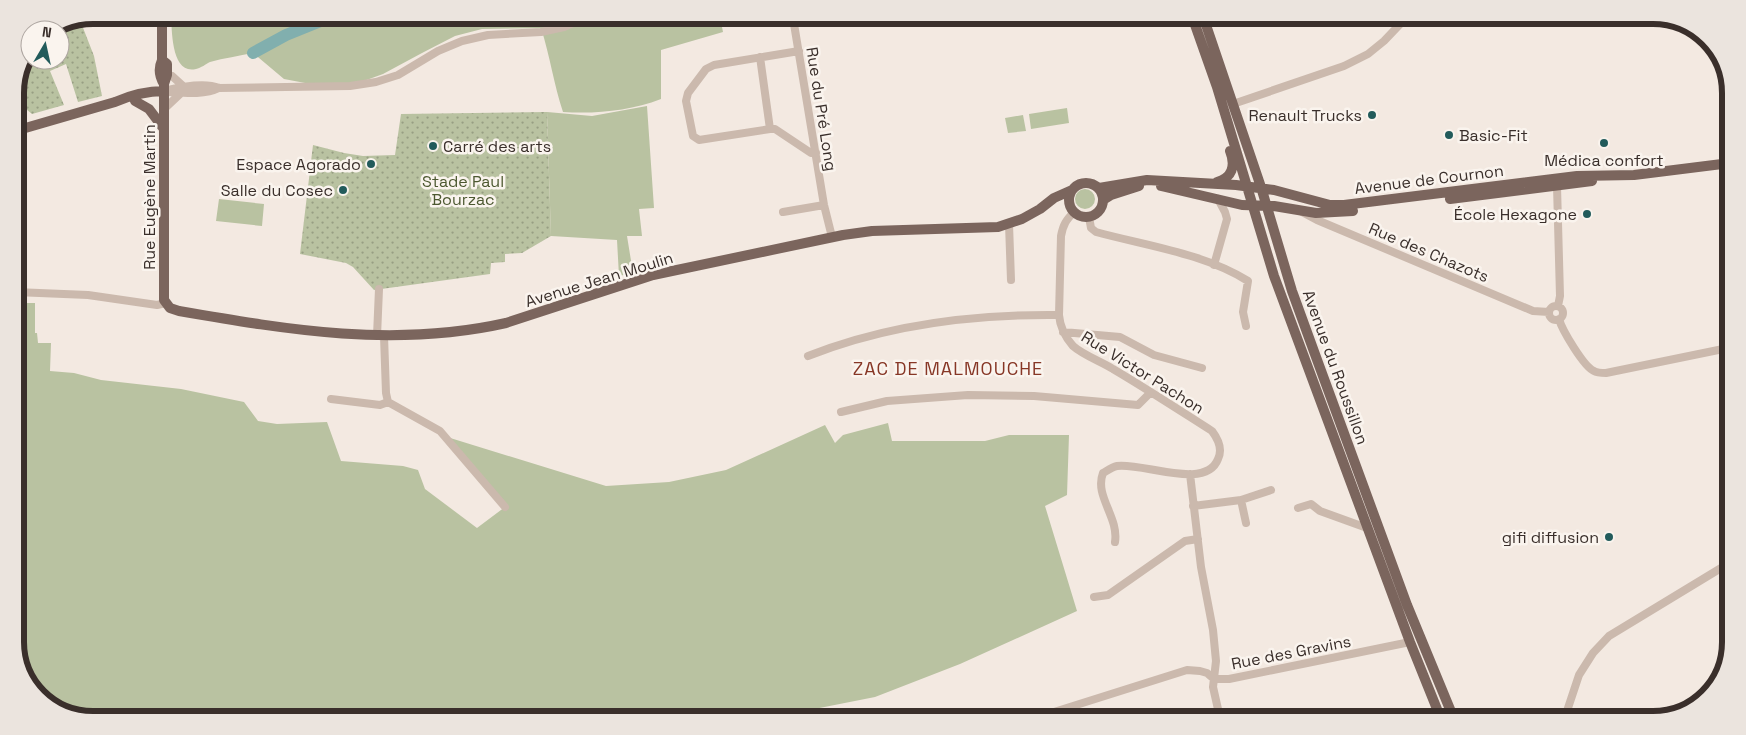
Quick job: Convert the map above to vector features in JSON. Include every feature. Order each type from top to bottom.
[{"type":"main road","name":"Rue Eugène Martin","points":[[162,24],[160,78],[165,83],[163,297],[166,303]]},
{"type":"main road","points":[[1199,24],[1198,49],[1233,151],[1233,166],[1230,174],[1224,180],[1210,184]]},
{"type":"main road","name":"Avenue du Roussillon","points":[[1200,24],[1206,55],[1233,151],[1247,186],[1274,276],[1367,528],[1438,711]]},
{"type":"main road","name":"Avenue du Roussillon","points":[[1201,24],[1214,46],[1292,291],[1407,605],[1451,711]]},
{"type":"main road","points":[[24,128],[116,102],[135,101],[152,97],[165,83]]},
{"type":"main road","points":[[116,102],[125,97],[151,91],[165,83]]},
{"type":"main road","points":[[135,101],[149,109],[164,129]]},
{"type":"main road","name":"Avenue de Cournon","points":[[1554,182],[1577,176],[1634,175],[1722,166]]},
{"type":"main road","name":"Avenue de Cournon","points":[[1252,206],[1317,212],[1336,205],[1554,182],[1640,178],[1722,166]]},
{"type":"main road","points":[[1099,188],[1147,180],[1247,186]]},
{"type":"main road","points":[[1103,200],[1099,188],[1094,184],[1085,182],[1077,185],[1069,196],[1072,209],[1081,216],[1090,217],[1099,210],[1103,200],[1111,194],[1153,184],[1218,200],[1252,206]]},
{"type":"main road","name":"Avenue de Cournon","points":[[1247,186],[1260,187],[1317,212]]},
{"type":"main road","name":"Avenue Jean Moulin","points":[[1040,209],[1048,202],[1072,190]]},
{"type":"main road","name":"Avenue Jean Moulin","points":[[166,303],[170,308],[179,311],[268,326],[336,334],[380,336],[432,335],[506,323],[653,275],[832,237],[872,231],[998,227],[1009,224],[1040,209],[1056,205],[1072,209]]},
{"type":"main road","points":[[1272,228],[1280,215],[1300,211]]},
{"type":"street","points":[[182,90],[172,76],[165,83],[182,90],[213,86],[219,88],[350,86],[376,82],[398,75],[438,51],[462,41],[488,35],[542,32],[571,24]]},
{"type":"street","name":"Rue du Pré Long","points":[[794,24],[824,205],[832,237]]},
{"type":"street","points":[[1233,104],[1344,66],[1379,46],[1400,24]]},
{"type":"street","points":[[798,51],[714,65],[706,69],[688,93],[686,100],[695,139],[775,129],[811,153],[816,153]]},
{"type":"street","points":[[760,57],[770,129]]},
{"type":"street","points":[[164,109],[182,90]]},
{"type":"street","points":[[1554,182],[1560,296],[1558,306]]},
{"type":"street","points":[[1214,265],[1226,219],[1225,212],[1218,200]]},
{"type":"street","points":[[784,212],[824,205]]},
{"type":"street","name":"Rue Victor Pachon","points":[[1072,209],[1062,227],[1059,315],[1063,332],[1080,352],[1098,360],[1212,431],[1220,448],[1217,462],[1214,467],[1205,472],[1190,474]]},
{"type":"street","name":"Rue des Chazots","points":[[1317,212],[1332,227],[1534,311],[1549,312]]},
{"type":"street","points":[[1090,217],[1092,228],[1096,232],[1214,265],[1248,281],[1243,312],[1246,326]]},
{"type":"street","points":[[1009,224],[1011,280]]},
{"type":"street","points":[[379,289],[380,336],[388,402],[440,431],[505,507]]},
{"type":"street","points":[[24,292],[88,295],[157,305],[166,303]]},
{"type":"street","points":[[1558,306],[1552,308],[1549,312],[1552,318],[1559,319]]},
{"type":"street","points":[[1558,306],[1562,309],[1563,313],[1559,319],[1562,330],[1587,366],[1594,372],[1606,373],[1722,349]]},
{"type":"street","points":[[808,356],[857,339],[920,326],[1022,315],[1059,315]]},
{"type":"street","points":[[1063,332],[1120,337],[1154,355],[1202,368]]},
{"type":"street","points":[[842,412],[887,401],[968,395],[1034,396],[1138,405],[1150,393]]},
{"type":"street","points":[[331,399],[380,405],[388,402]]},
{"type":"street","points":[[1115,542],[1117,531],[1100,485],[1104,473],[1117,466],[1190,474],[1201,566],[1213,630],[1216,662],[1213,687],[1218,711]]},
{"type":"street","points":[[1193,506],[1241,500],[1271,490]]},
{"type":"street","points":[[1241,500],[1246,524]]},
{"type":"street","points":[[1298,508],[1311,504],[1320,511],[1367,528]]},
{"type":"street","points":[[1094,597],[1108,595],[1185,541],[1198,539]]},
{"type":"street","points":[[1567,711],[1579,675],[1593,653],[1609,636],[1722,567]]},
{"type":"street","name":"Rue des Gravins","points":[[1068,711],[1187,670],[1207,673],[1214,679],[1228,679],[1410,642]]},
{"type":"green space","points":[[82,24],[94,56],[102,96],[78,102],[68,70],[70,70],[70,27]]},
{"type":"green space","points":[[172,24],[721,24],[723,32],[661,50],[661,99],[625,109],[575,113],[563,112],[541,28],[482,29],[455,36],[383,74],[350,86],[321,86],[284,79],[253,53],[210,62],[196,69],[188,69],[177,59]]},
{"type":"green space","points":[[28,70],[52,70],[50,71],[64,105],[32,114],[24,107]]},
{"type":"green space","points":[[647,106],[654,208],[639,209],[642,236],[627,236],[633,273],[619,276],[617,240],[551,236],[547,112],[592,116]]},
{"type":"green space","points":[[1067,108],[1069,123],[1031,129],[1029,114]]},
{"type":"green space","name":"Stade Paul Bourzac","points":[[547,112],[551,236],[522,253],[505,254],[505,262],[491,263],[490,274],[374,290],[353,267],[346,263],[300,254],[313,145],[363,156],[395,155],[401,114]]},
{"type":"green space","points":[[1023,115],[1026,131],[1008,133],[1005,118]]},
{"type":"green space","points":[[1085,189],[1092,192],[1095,199],[1092,206],[1085,209],[1078,206],[1075,199],[1078,192]]},
{"type":"green space","points":[[219,199],[264,204],[262,226],[216,221]]},
{"type":"green space","points":[[24,303],[35,303],[35,333],[37,333],[38,343],[51,343],[50,371],[74,373],[101,380],[181,389],[244,402],[258,421],[277,424],[327,422],[341,461],[403,466],[418,470],[425,489],[477,528],[505,507],[447,437],[606,486],[669,482],[726,470],[825,425],[835,443],[843,435],[888,423],[892,441],[985,441],[1009,435],[1069,435],[1067,495],[1045,506],[1077,611],[960,664],[875,697],[804,711],[92,711],[66,706],[51,697],[35,681],[27,665],[24,647]]},
{"type":"waterway","points":[[253,53],[286,35],[313,24]]},
{"type":"place","name":"Renault Trucks","points":[[1372,115]]},
{"type":"place","name":"Basic-Fit","points":[[1449,135]]},
{"type":"place","name":"Médica confort","points":[[1604,143]]},
{"type":"place","name":"Carré des arts","points":[[433,146]]},
{"type":"place","name":"Espace Agorado","points":[[371,164]]},
{"type":"place","name":"Salle du Cosec","points":[[343,190]]},
{"type":"place","name":"École Hexagone","points":[[1587,214]]},
{"type":"place","name":"gifi diffusion","points":[[1609,537]]},
{"type":"district","name":"ZAC DE MALMOUCHE","points":[[948,369]]}]
